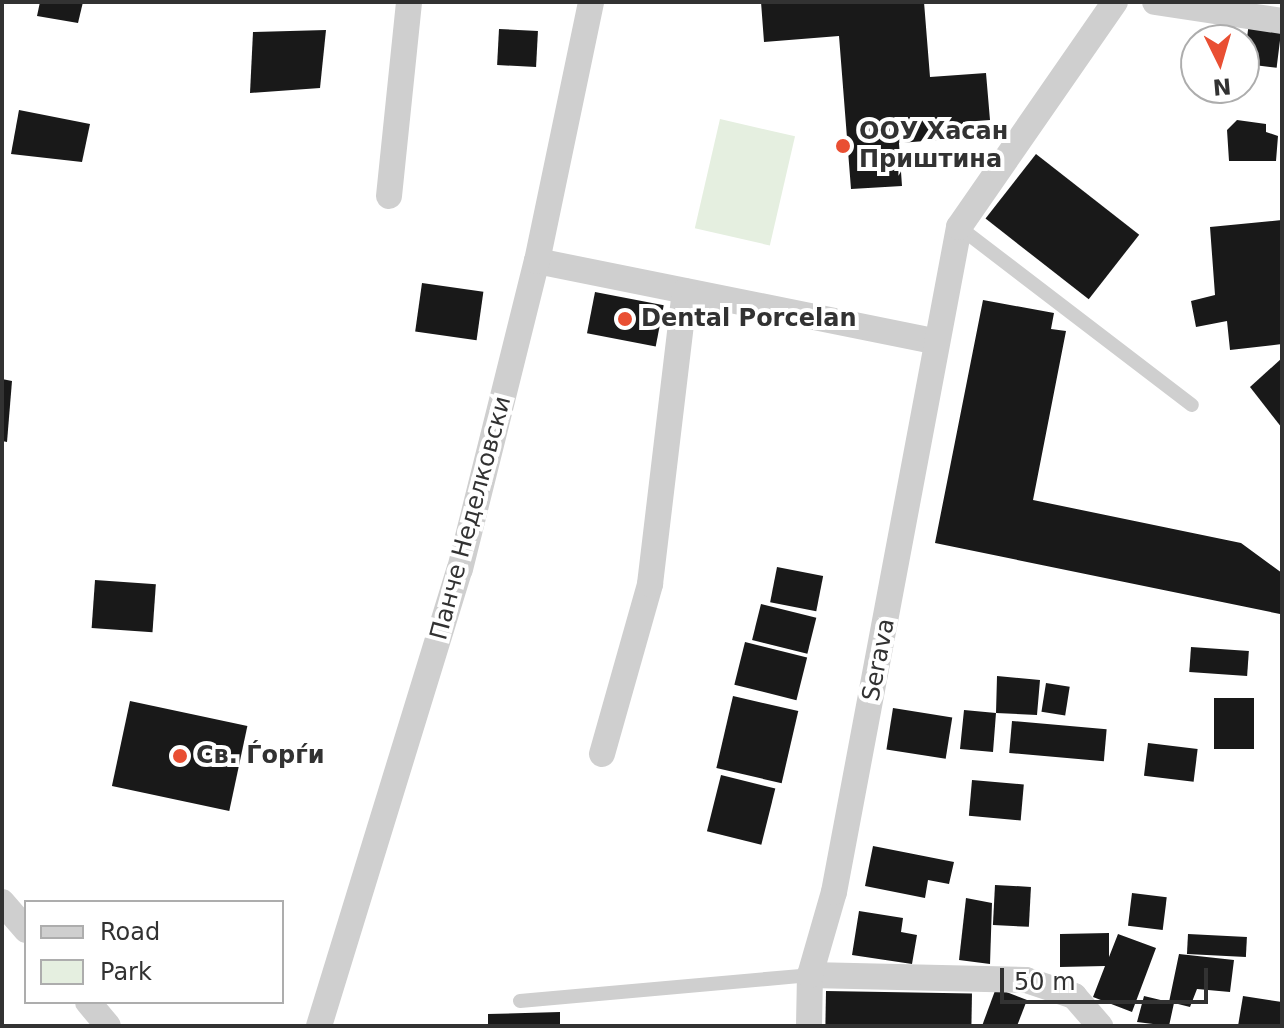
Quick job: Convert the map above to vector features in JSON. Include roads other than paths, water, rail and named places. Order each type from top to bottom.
[{"type":"street","points":[[389,196],[409,2]]},
{"type":"street","name":"Панче Неделковски","points":[[319,1026],[460,569],[537,261],[591,2]]},
{"type":"street","name":"Serava","points":[[809,1026],[810,975],[834,892],[959,227],[1115,2]]},
{"type":"street","points":[[1155,2],[1282,21]]},
{"type":"street","points":[[537,261],[937,342]]},
{"type":"street","points":[[602,754],[650,584],[685,291]]},
{"type":"street","points":[[2,902],[24,928]]},
{"type":"street","points":[[810,975],[1026,980],[1074,996],[1100,1026]]},
{"type":"street","points":[[90,1004],[108,1026]]},
{"type":"lane","points":[[959,227],[1192,405]]},
{"type":"lane","points":[[520,1001],[810,975]]},
{"type":"place","name":"ООУ Хасан Приштина","points":[[843,146]]},
{"type":"place","name":"Dental Porcelan","points":[[625,319]]},
{"type":"place","name":"Св. Ѓорѓи","points":[[180,756]]}]
